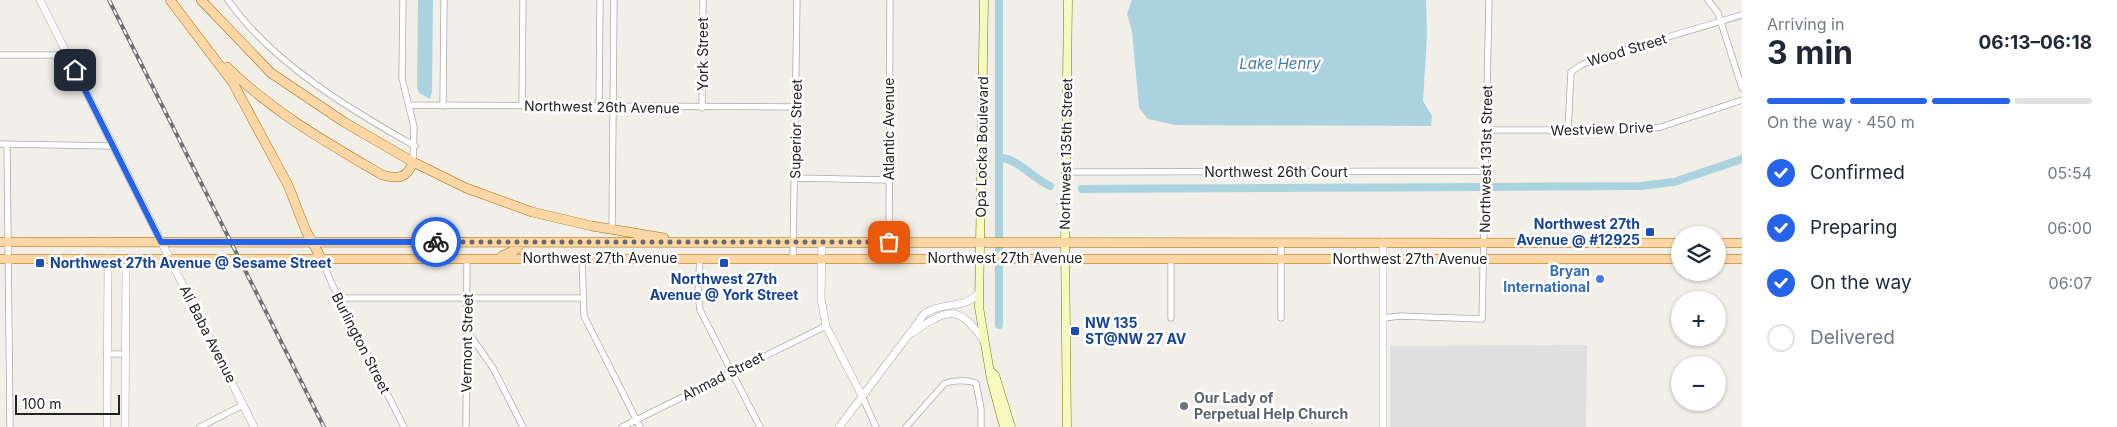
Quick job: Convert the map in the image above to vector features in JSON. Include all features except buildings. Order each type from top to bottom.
[{"type":"main road","points":[[170,0],[233,83],[288,185],[312,242],[321,258]]},
{"type":"main road","points":[[201,0],[271,73],[344,122],[413,162],[466,188],[532,212],[612,230],[657,236],[673,242]]},
{"type":"main road","name":"Opa Locka Boulevard","points":[[984,0],[985,242],[979,293],[989,370],[1004,427]]},
{"type":"main road","name":"Northwest 135th Street","points":[[1067,427],[1065,242],[1068,0]]},
{"type":"main road","points":[[209,50],[253,93],[295,124],[382,175],[396,178],[403,177],[409,173],[413,162]]},
{"type":"main road","name":"Northwest 27th Avenue","points":[[4,242],[1671,243]]},
{"type":"main road","points":[[108,258],[113,250],[127,242]]},
{"type":"main road","points":[[497,258],[517,249],[521,242]]},
{"type":"main road","points":[[527,258],[533,250],[547,242]]},
{"type":"main road","points":[[1726,243],[1742,243]]},
{"type":"main road","name":"Northwest 27th Avenue","points":[[4,258],[1671,259]]},
{"type":"main road","points":[[1726,259],[1742,259]]},
{"type":"main road","points":[[989,370],[995,376],[1011,427]]},
{"type":"street","name":"Ali Baba Avenue","points":[[40,0],[254,427]]},
{"type":"street","points":[[228,0],[250,26],[295,70],[368,120],[415,146]]},
{"type":"street","points":[[403,0],[402,78],[414,127],[415,146],[413,162]]},
{"type":"street","points":[[443,106],[444,0]]},
{"type":"street","points":[[522,106],[524,0]]},
{"type":"street","points":[[599,108],[600,0]]},
{"type":"street","points":[[612,230],[614,0]]},
{"type":"street","name":"York Street","points":[[702,108],[703,0]]},
{"type":"street","name":"Superior Street","points":[[793,258],[797,0]]},
{"type":"street","name":"Atlantic Avenue","points":[[889,258],[890,0]]},
{"type":"street","name":"Northwest 131st Street","points":[[1384,318],[1400,316],[1482,319],[1489,0]]},
{"type":"street","points":[[1708,0],[1715,8],[1742,88]]},
{"type":"street","name":"Wood Street","points":[[1568,131],[1571,72],[1581,65],[1604,56],[1742,15]]},
{"type":"street","points":[[0,55],[67,55]]},
{"type":"street","name":"Westview Drive","points":[[1487,130],[1568,131],[1661,127],[1742,100]]},
{"type":"street","name":"Northwest 26th Avenue","points":[[409,105],[599,108],[796,107]]},
{"type":"street","points":[[10,427],[4,258],[3,144],[112,146]]},
{"type":"street","name":"Northwest 26th Court","points":[[1066,172],[1486,171]]},
{"type":"street","points":[[795,178],[888,180]]},
{"type":"street","points":[[822,242],[821,298],[826,326],[876,427]]},
{"type":"street","points":[[1281,242],[1281,318]]},
{"type":"street","points":[[1383,242],[1383,427]]},
{"type":"street","points":[[107,427],[108,258]]},
{"type":"street","points":[[125,427],[126,267],[131,258]]},
{"type":"street","name":"Burlington Street","points":[[321,258],[338,298],[404,427]]},
{"type":"street","name":"Vermont Street","points":[[466,427],[467,258]]},
{"type":"street","points":[[582,258],[584,316],[640,427]]},
{"type":"street","points":[[700,258],[698,293],[700,310],[730,372],[760,427]]},
{"type":"street","points":[[1170,318],[1171,259]]},
{"type":"street","points":[[839,427],[925,313],[942,305],[970,302],[979,293]]},
{"type":"street","points":[[338,298],[582,298]]},
{"type":"street","points":[[910,334],[940,315],[954,314],[969,320],[984,342]]},
{"type":"street","name":"Ahmad Street","points":[[622,427],[826,326]]},
{"type":"street","points":[[467,331],[493,368],[523,427]]},
{"type":"street","points":[[107,354],[125,354]]},
{"type":"street","points":[[906,427],[940,387],[948,382],[976,383],[981,409],[981,427]]},
{"type":"street","points":[[200,427],[243,405]]},
{"type":"shaded area","points":[[1587,345],[1586,427],[1390,427],[1390,346]]},
{"type":"water","points":[[418,0],[433,0],[432,92],[430,99],[419,93],[417,86]]},
{"type":"water","name":"Lake Henry","points":[[1132,0],[1426,0],[1427,36],[1423,101],[1432,116],[1431,126],[1175,125],[1148,119],[1139,108],[1132,31],[1127,14]]},
{"type":"waterway","points":[[999,0],[999,325]]},
{"type":"waterway","points":[[999,157],[1019,165],[1050,186]]},
{"type":"waterway","points":[[1491,187],[1640,186],[1674,182],[1742,159]]},
{"type":"waterway","points":[[1082,189],[1479,187]]},
{"type":"railway","points":[[109,0],[324,427]]},
{"type":"way so far","points":[[436,242],[889,242]]},
{"type":"place","name":"Northwest 27th Avenue @ #12925","points":[[1650,232]]},
{"type":"place","name":"Northwest 27th Avenue @ Sesame Street","points":[[40,263]]},
{"type":"place","name":"Northwest 27th Avenue @ York Street","points":[[724,263]]},
{"type":"place","name":"Bryan International","points":[[1600,279]]},
{"type":"place","name":"NW 135 ST@NW 27 AV","points":[[1075,331]]},
{"type":"place","name":"Our Lady of Perpetual Help Church","points":[[1184,406]]},
{"type":"route","points":[[75,70],[161,242],[436,242]]}]
